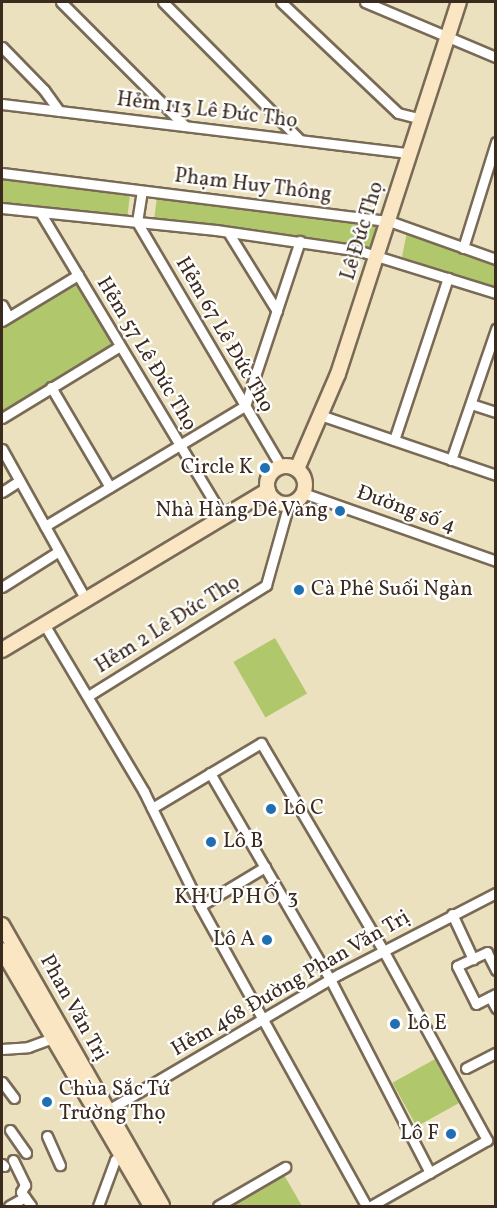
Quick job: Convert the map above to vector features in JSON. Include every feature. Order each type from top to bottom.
[{"type":"street","points":[[61,2],[185,126]]},
{"type":"street","points":[[163,2],[300,140]]},
{"type":"street","points":[[281,2],[398,113],[418,118]]},
{"type":"street","points":[[365,2],[495,57]]},
{"type":"street","name":"Lê Đức Thọ","points":[[297,469],[323,416],[389,221],[418,118],[459,2]]},
{"type":"street","points":[[2,47],[44,90],[59,111]]},
{"type":"street","name":"Hẻm 113 Lê Đức Thọ","points":[[2,104],[408,153]]},
{"type":"street","points":[[463,248],[495,142]]},
{"type":"street","name":"Phạm Huy Thông","points":[[2,173],[389,221],[495,259]]},
{"type":"street","points":[[137,222],[142,191]]},
{"type":"street","points":[[2,208],[300,241],[378,255],[495,293]]},
{"type":"street","name":"Hẻm 57 Lê Đức Thọ","points":[[40,212],[222,515]]},
{"type":"street","name":"Hẻm 67 Lê Đức Thọ","points":[[137,222],[280,466]]},
{"type":"street","points":[[228,232],[277,311]]},
{"type":"street","points":[[45,526],[245,406],[300,241]]},
{"type":"street","points":[[2,304],[5,319],[78,275]]},
{"type":"street","points":[[393,440],[448,278]]},
{"type":"street","points":[[451,460],[471,404],[491,359],[495,329]]},
{"type":"street","points":[[2,418],[120,346]]},
{"type":"street","points":[[51,387],[110,487]]},
{"type":"street","points":[[471,404],[495,412]]},
{"type":"street","points":[[323,416],[495,475]]},
{"type":"street","points":[[2,450],[85,598]]},
{"type":"street","points":[[280,466],[297,469],[304,480],[303,493],[289,503],[274,499],[268,490],[271,473],[280,466]]},
{"type":"street","points":[[2,492],[19,481]]},
{"type":"street","points":[[2,650],[222,515],[268,490]]},
{"type":"street","name":"Đường số 4","points":[[303,493],[495,561]]},
{"type":"street","name":"Hẻm 2 Lê Đức Thọ","points":[[44,624],[88,696],[267,585],[289,503]]},
{"type":"street","points":[[2,586],[59,551]]},
{"type":"street","points":[[88,696],[152,808],[200,906],[366,1206]]},
{"type":"street","points":[[152,808],[261,743],[383,950],[487,1140],[371,1206]]},
{"type":"street","points":[[210,773],[330,979],[430,1173]]},
{"type":"street","points":[[200,906],[265,867]]},
{"type":"street","name":"Hẻm 468 Đường Phan Văn Trị","points":[[102,1113],[330,979],[495,893]]},
{"type":"street","points":[[452,914],[473,958]]},
{"type":"street","name":"Phan Văn Trị","points":[[2,925],[124,1151],[151,1206]]},
{"type":"street","name":"Phan Văn Trị","points":[[2,950],[53,1038],[102,1113]]},
{"type":"street","points":[[495,970],[486,952],[457,966],[476,1004],[493,995],[495,1008]]},
{"type":"street","points":[[2,1049],[28,1047],[53,1038]]},
{"type":"street","points":[[466,1068],[495,1053]]},
{"type":"street","points":[[2,1082],[14,1098]]},
{"type":"street","points":[[10,1130],[26,1153]]},
{"type":"street","points":[[47,1136],[60,1165]]},
{"type":"street","points":[[98,1206],[115,1160],[124,1151]]},
{"type":"street","name":"Phan Văn Trị","points":[[124,1151],[162,1206]]},
{"type":"street","points":[[13,1160],[25,1185],[21,1192],[31,1206]]},
{"type":"street","points":[[218,1206],[285,1167]]},
{"type":"street","points":[[9,1206],[25,1197]]},
{"type":"green space","points":[[2,179],[130,195],[127,221],[2,205]]},
{"type":"green space","points":[[157,197],[382,223],[372,249],[154,220]]},
{"type":"green space","points":[[407,232],[495,263],[495,289],[402,257]]},
{"type":"green space","points":[[78,275],[120,346],[2,418],[2,321]]},
{"type":"green space","points":[[275,638],[307,693],[265,717],[233,662]]},
{"type":"green space","points":[[437,1058],[461,1102],[417,1126],[392,1083]]},
{"type":"green space","points":[[280,1168],[302,1206],[225,1206]]},
{"type":"place","name":"Circle K","points":[[265,468]]},
{"type":"place","name":"Nhà Hàng Dê Vàng","points":[[340,511]]},
{"type":"place","name":"Cà Phê Suối Ngàn","points":[[299,590]]},
{"type":"place","name":"Lô C","points":[[271,809]]},
{"type":"place","name":"Lô B","points":[[211,842]]},
{"type":"place","name":"Lô A","points":[[267,940]]},
{"type":"place","name":"Lô E","points":[[395,1024]]},
{"type":"place","name":"Chùa Sắc Tứ Trường Thọ","points":[[47,1102]]},
{"type":"place","name":"Lô F","points":[[451,1134]]},
{"type":"district","name":"KHU PHỐ 3","points":[[237,898]]}]
